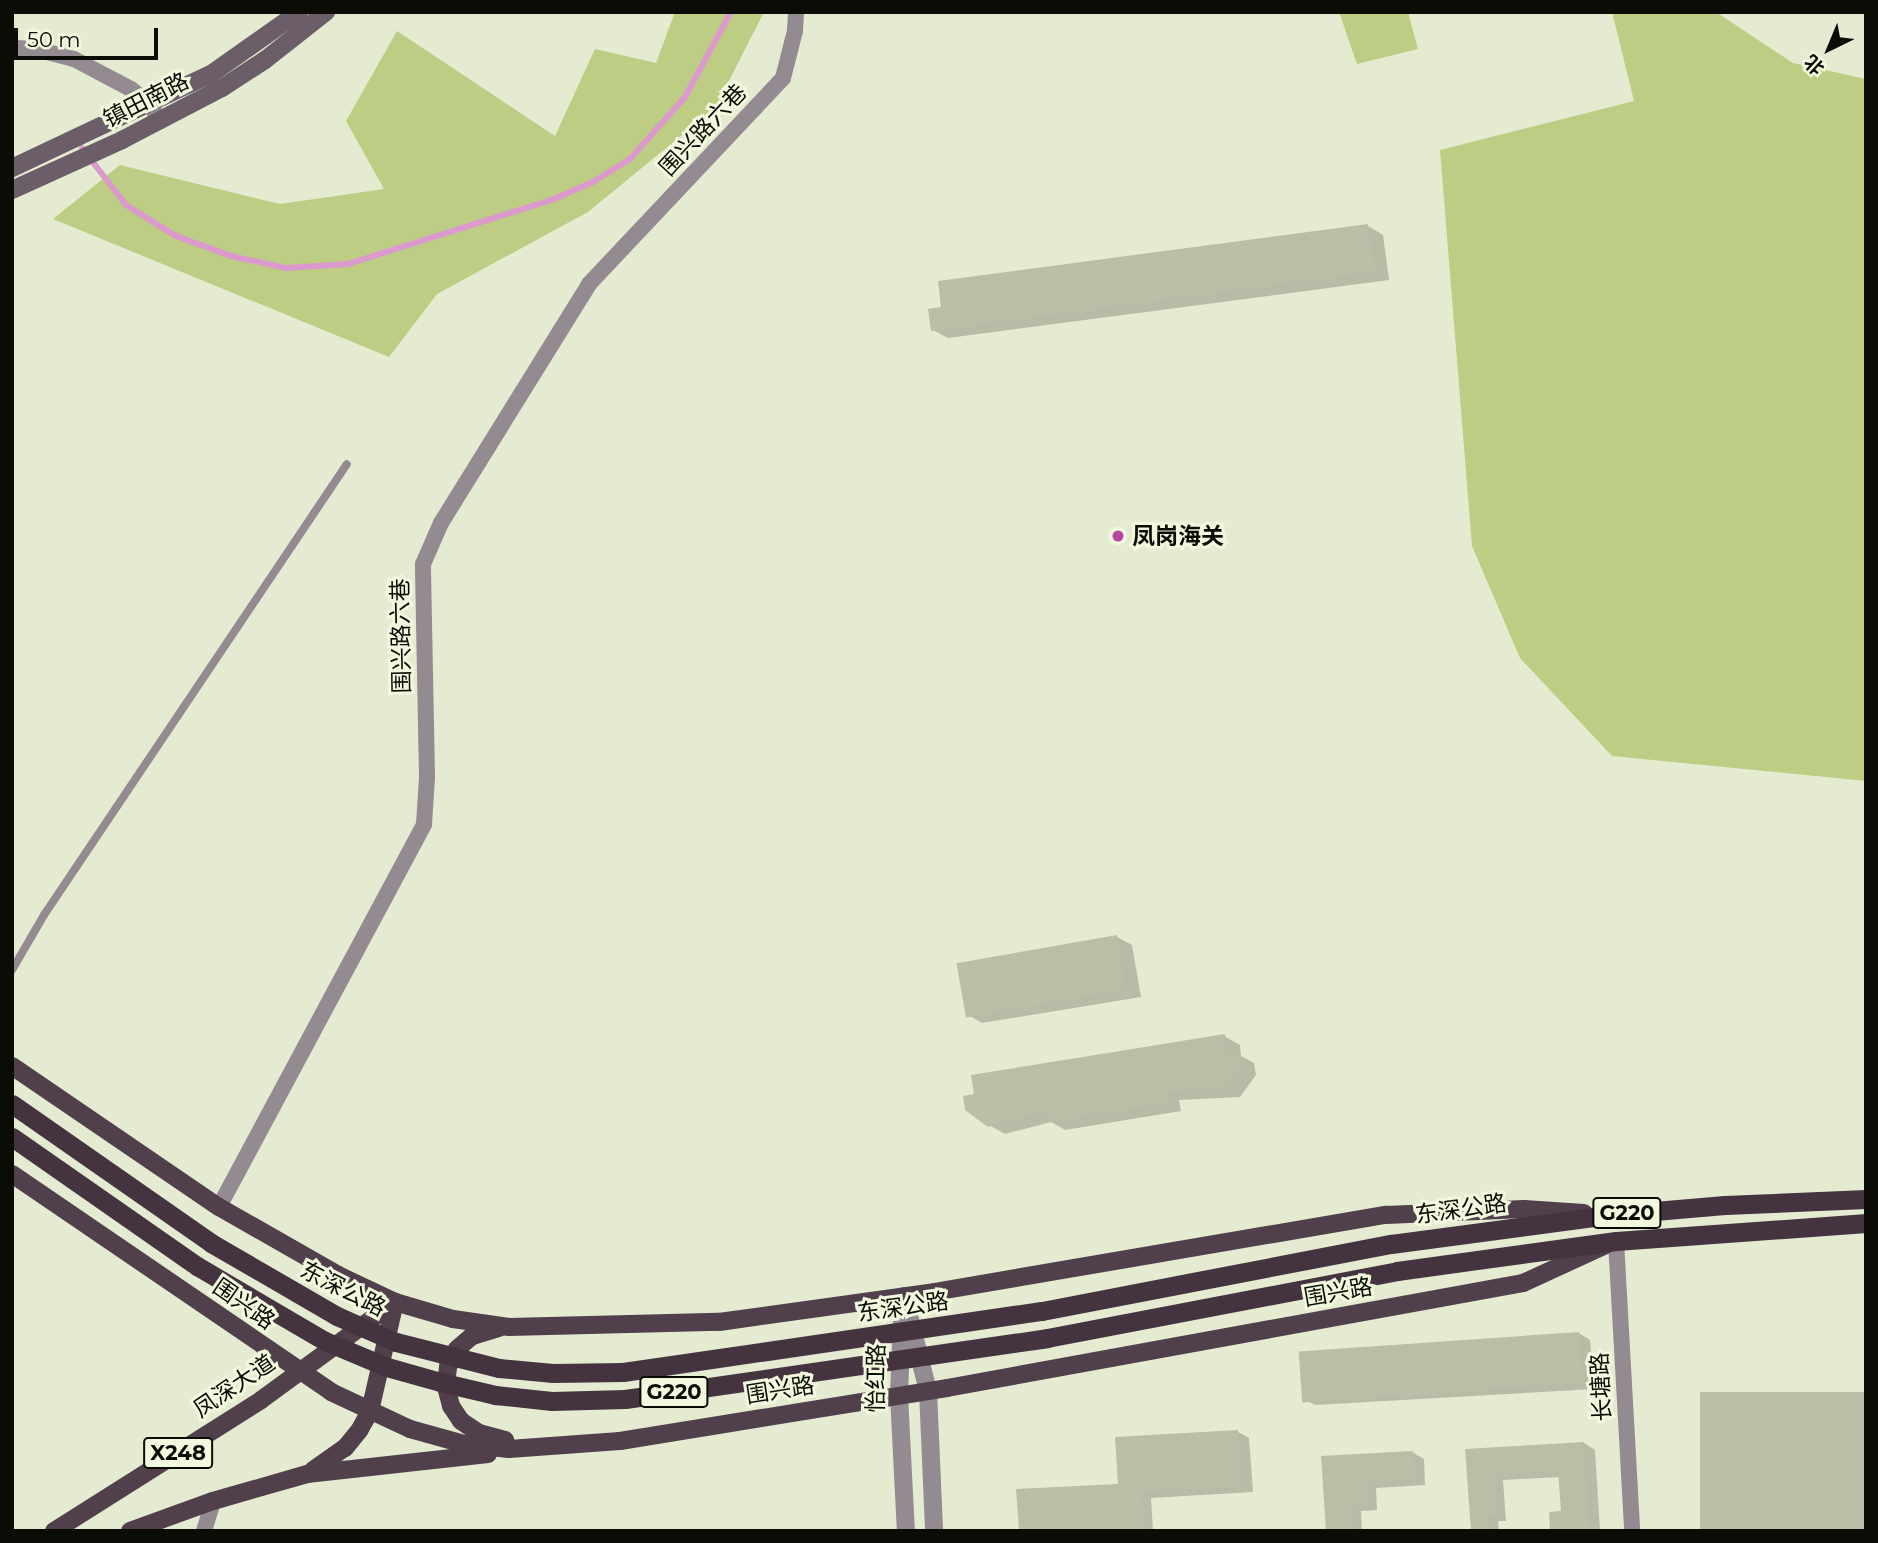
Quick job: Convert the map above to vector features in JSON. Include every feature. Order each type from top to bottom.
[{"type":"highway","name":"东深公路","points":[[12,1104],[211,1243],[337,1316],[396,1342],[499,1368],[540,1372],[623,1372],[1029,1313],[1391,1244],[1608,1214],[1725,1205],[1866,1199]]},
{"type":"highway","name":"G220","points":[[12,1137],[197,1266],[325,1341],[387,1367],[440,1382],[495,1395],[552,1401],[625,1399],[1033,1340],[1396,1272],[1616,1241],[1866,1223]]},
{"type":"main road","name":"镇田南路","points":[[12,168],[211,74],[299,12]]},
{"type":"main road","name":"镇田南路","points":[[12,190],[122,140],[222,88],[265,60],[326,12]]},
{"type":"main road","points":[[12,1066],[219,1207],[326,1269],[395,1301],[453,1319],[509,1327],[719,1322],[904,1296],[1386,1215],[1524,1209],[1608,1214]]},
{"type":"main road","name":"围兴路","points":[[12,1174],[299,1372],[370,1411],[410,1429],[464,1444],[509,1449],[620,1441],[928,1391],[1523,1283],[1616,1241]]},
{"type":"main road","name":"X248","points":[[299,1372],[395,1301]]},
{"type":"main road","name":"X248","points":[[131,1531],[213,1501],[307,1474],[330,1461],[345,1448],[370,1411],[395,1301]]},
{"type":"main road","points":[[509,1327],[472,1336],[457,1349],[448,1367],[446,1387],[451,1406],[461,1421],[497,1440],[561,1446]]},
{"type":"main road","name":"凤深大道","points":[[54,1531],[261,1400],[299,1372]]},
{"type":"main road","points":[[307,1474],[561,1446]]},
{"type":"street","name":"围兴路六巷","points":[[219,1207],[424,824],[427,777],[422,564],[440,523],[589,284],[783,78],[796,12]]},
{"type":"street","points":[[12,48],[36,49],[74,59],[131,89],[150,105],[160,121]]},
{"type":"street","name":"长塘路","points":[[1616,1241],[1632,1531]]},
{"type":"street","name":"怡红路","points":[[904,1296],[928,1391],[934,1531]]},
{"type":"street","name":"怡红路","points":[[904,1296],[898,1395],[906,1531]]},
{"type":"street","points":[[204,1531],[213,1501]]},
{"type":"street","points":[[213,1501],[213,1531]]},
{"type":"lane","points":[[12,971],[44,915],[346,464]]},
{"type":"green space","points":[[675,12],[764,12],[715,108],[588,212],[437,294],[389,357],[53,219],[120,165],[280,204],[384,189],[346,121],[397,31],[555,136],[595,49],[656,63]]},
{"type":"green space","points":[[1339,12],[1408,12],[1418,49],[1357,64]]},
{"type":"green space","points":[[1612,12],[1716,12],[1793,63],[1866,79],[1866,781],[1612,756],[1520,658],[1472,546],[1440,150],[1634,101]]},
{"type":"building","points":[[1368,224],[1375,272],[931,331],[928,309],[941,307],[938,281]]},
{"type":"building","points":[[1117,935],[1127,989],[966,1017],[956,963]]},
{"type":"building","points":[[1225,1034],[1228,1054],[1239,1052],[1241,1065],[1225,1089],[1165,1092],[1166,1103],[1048,1122],[1046,1111],[988,1127],[965,1110],[963,1096],[974,1094],[971,1075]]},
{"type":"building","points":[[1579,1332],[1583,1383],[1302,1402],[1299,1352]]},
{"type":"building","points":[[1700,1392],[1866,1392],[1866,1531],[1700,1531]]},
{"type":"building","points":[[1238,1430],[1242,1486],[1141,1492],[1143,1531],[1019,1531],[1016,1489],[1118,1484],[1115,1437]]},
{"type":"building","points":[[1584,1442],[1590,1531],[1550,1531],[1549,1512],[1561,1511],[1558,1471],[1493,1474],[1496,1515],[1488,1516],[1488,1531],[1471,1531],[1465,1449]]},
{"type":"building","points":[[1413,1451],[1415,1479],[1365,1482],[1367,1504],[1350,1505],[1352,1531],[1326,1531],[1321,1456]]},
{"type":"waterway","points":[[82,148],[126,205],[176,236],[231,256],[286,268],[348,264],[554,199],[593,182],[630,159],[685,97],[731,12]]},
{"type":"place","name":"凤岗海关","points":[[1118,536]]}]
